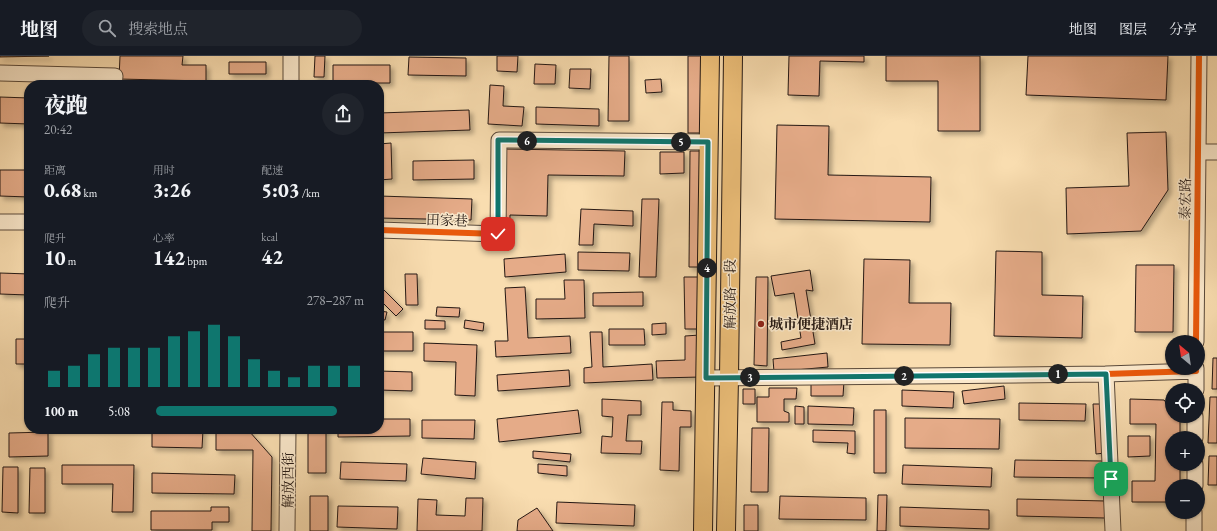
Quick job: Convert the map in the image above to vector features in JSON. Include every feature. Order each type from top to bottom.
[{"type":"main road","name":"解放路一段","points":[[703,531],[710,56]]},
{"type":"main road","name":"解放路一段","points":[[726,531],[733,56]]},
{"type":"street","points":[[291,56],[291,80]]},
{"type":"street","name":"泰宏路","points":[[1196,335],[1199,56]]},
{"type":"street","points":[[0,73],[115,76],[115,80]]},
{"type":"street","name":"田家巷","points":[[384,230],[498,234],[498,140],[708,142]]},
{"type":"street","points":[[1198,152],[1217,152]]},
{"type":"street","points":[[0,222],[24,222]]},
{"type":"street","points":[[706,378],[1106,374],[1165,371]]},
{"type":"street","points":[[1106,374],[1114,531]]},
{"type":"street","name":"解放西街","points":[[287,531],[288,434]]},
{"type":"street","points":[[1194,519],[1194,531]]},
{"type":"building","points":[[0,56],[49,56],[0,57]]},
{"type":"building","points":[[120,56],[183,56],[182,65],[206,65],[206,80],[119,79]]},
{"type":"building","points":[[315,56],[325,56],[324,77],[314,77]]},
{"type":"building","points":[[497,56],[518,56],[517,72],[497,71]]},
{"type":"building","points":[[609,56],[629,56],[629,121],[608,121]]},
{"type":"building","points":[[688,56],[703,56],[704,133],[688,133]]},
{"type":"building","points":[[789,56],[864,56],[864,62],[820,61],[819,96],[788,95]]},
{"type":"building","points":[[886,56],[980,56],[980,131],[938,131],[938,81],[886,81]]},
{"type":"building","points":[[1028,56],[1168,56],[1166,100],[1026,95]]},
{"type":"building","points":[[409,57],[466,58],[466,76],[408,75]]},
{"type":"building","points":[[229,62],[266,62],[266,74],[229,74]]},
{"type":"building","points":[[535,64],[556,65],[555,84],[534,84]]},
{"type":"building","points":[[333,65],[390,65],[390,83],[384,83],[384,80],[333,80]]},
{"type":"building","points":[[570,69],[591,69],[590,89],[569,88]]},
{"type":"building","points":[[661,79],[662,92],[646,93],[645,80]]},
{"type":"building","points":[[490,85],[504,86],[503,106],[524,107],[522,126],[488,124]]},
{"type":"building","points":[[0,97],[24,98],[24,124],[0,123]]},
{"type":"building","points":[[536,107],[599,109],[599,126],[536,124]]},
{"type":"building","points":[[469,110],[470,130],[384,133],[384,113]]},
{"type":"building","points":[[777,125],[829,126],[828,175],[931,177],[930,222],[775,219]]},
{"type":"building","points":[[1166,132],[1168,190],[1141,231],[1067,234],[1066,188],[1129,186],[1127,133]]},
{"type":"building","points":[[391,143],[392,179],[384,180],[384,144]]},
{"type":"building","points":[[504,149],[625,151],[624,176],[548,175],[547,216],[510,215],[509,244],[502,243]]},
{"type":"building","points":[[690,151],[702,151],[702,267],[689,267]]},
{"type":"building","points":[[660,152],[684,152],[684,173],[660,174]]},
{"type":"building","points":[[474,160],[474,179],[413,180],[413,161]]},
{"type":"building","points":[[0,170],[24,170],[24,197],[0,196]]},
{"type":"building","points":[[384,196],[472,199],[471,220],[384,218]]},
{"type":"building","points":[[642,199],[659,199],[656,277],[639,277]]},
{"type":"building","points":[[581,209],[633,211],[633,226],[594,224],[593,245],[579,245]]},
{"type":"building","points":[[996,251],[1042,252],[1042,295],[1083,296],[1082,338],[994,336]]},
{"type":"building","points":[[578,252],[630,253],[629,271],[578,270]]},
{"type":"building","points":[[565,254],[566,272],[505,277],[504,259]]},
{"type":"building","points":[[864,259],[910,260],[909,303],[951,303],[950,345],[862,344]]},
{"type":"building","points":[[1136,265],[1174,265],[1173,332],[1135,332]]},
{"type":"building","points":[[810,270],[813,291],[806,290],[815,344],[782,350],[781,342],[801,338],[794,293],[775,296],[771,276]]},
{"type":"building","points":[[0,273],[24,274],[24,295],[0,294]]},
{"type":"building","points":[[405,274],[417,274],[418,305],[406,305]]},
{"type":"building","points":[[684,277],[701,277],[701,329],[685,329]]},
{"type":"building","points":[[756,277],[768,277],[767,366],[754,365]]},
{"type":"building","points":[[564,280],[584,280],[585,318],[536,319],[536,299],[565,299]]},
{"type":"building","points":[[525,287],[528,338],[570,336],[571,353],[496,357],[495,341],[508,341],[505,288]]},
{"type":"building","points":[[384,290],[403,309],[396,316],[384,304]]},
{"type":"building","points":[[643,292],[643,306],[593,306],[593,293]]},
{"type":"building","points":[[437,307],[460,308],[459,317],[436,316]]},
{"type":"building","points":[[384,312],[387,312],[384,320]]},
{"type":"building","points":[[425,320],[445,321],[445,329],[425,329]]},
{"type":"building","points":[[465,320],[484,323],[483,331],[464,328]]},
{"type":"building","points":[[666,323],[666,334],[652,335],[652,324]]},
{"type":"building","points":[[609,329],[644,329],[645,345],[609,345]]},
{"type":"building","points":[[384,332],[413,332],[413,351],[384,351]]},
{"type":"building","points":[[590,332],[602,332],[603,367],[652,364],[653,380],[584,383],[584,368],[592,367]]},
{"type":"building","points":[[700,335],[701,377],[657,378],[656,361],[685,360],[685,336]]},
{"type":"building","points":[[16,339],[24,339],[24,364],[16,364]]},
{"type":"building","points":[[424,343],[477,345],[475,396],[455,395],[456,362],[424,361]]},
{"type":"building","points":[[827,353],[828,367],[774,372],[773,359]]},
{"type":"building","points":[[1213,358],[1217,358],[1217,389],[1212,389]]},
{"type":"building","points":[[569,370],[570,386],[498,391],[497,375]]},
{"type":"building","points":[[384,371],[412,372],[412,391],[384,390]]},
{"type":"building","points":[[811,381],[844,381],[843,396],[811,396]]},
{"type":"building","points":[[1004,386],[1005,399],[964,404],[962,391]]},
{"type":"building","points":[[769,388],[797,388],[796,399],[784,399],[784,411],[789,413],[789,422],[757,422],[757,397],[769,397]]},
{"type":"building","points":[[743,389],[755,389],[755,404],[743,404]]},
{"type":"building","points":[[902,390],[954,392],[953,408],[902,406]]},
{"type":"building","points":[[1210,397],[1217,397],[1217,443],[1208,443]]},
{"type":"building","points":[[602,399],[641,401],[641,415],[628,415],[626,441],[642,441],[641,454],[601,453],[602,436],[612,437],[613,417],[602,416]]},
{"type":"building","points":[[1130,399],[1164,400],[1165,423],[1180,423],[1180,431],[1165,431],[1165,471],[1180,471],[1180,479],[1165,479],[1165,502],[1132,502],[1132,481],[1155,481],[1156,424],[1130,424]]},
{"type":"building","points":[[662,402],[673,402],[673,410],[691,411],[691,427],[680,427],[679,471],[660,470]]},
{"type":"building","points":[[1019,403],[1086,404],[1085,421],[1019,420]]},
{"type":"building","points":[[1093,404],[1103,404],[1105,453],[1096,454]]},
{"type":"building","points":[[795,406],[804,407],[804,424],[795,424]]},
{"type":"building","points":[[808,406],[854,408],[853,425],[808,424]]},
{"type":"building","points":[[578,410],[581,433],[499,442],[497,419]]},
{"type":"building","points":[[874,410],[886,410],[886,473],[874,473]]},
{"type":"building","points":[[905,418],[1000,419],[999,449],[905,448]]},
{"type":"building","points":[[384,419],[410,419],[410,436],[338,437],[338,434],[384,434]]},
{"type":"building","points":[[422,420],[475,420],[474,439],[422,438]]},
{"type":"building","points":[[752,428],[769,428],[768,492],[751,492]]},
{"type":"building","points":[[813,430],[855,431],[855,454],[847,453],[848,443],[813,442]]},
{"type":"building","points":[[9,433],[48,434],[48,456],[9,457]]},
{"type":"building","points":[[152,434],[203,434],[202,448],[152,447]]},
{"type":"building","points":[[216,434],[252,434],[272,457],[271,531],[252,531],[253,450],[216,450]]},
{"type":"building","points":[[308,434],[326,434],[326,473],[308,473]]},
{"type":"building","points":[[1128,436],[1150,436],[1150,456],[1128,457]]},
{"type":"building","points":[[533,451],[571,454],[570,462],[533,458]]},
{"type":"building","points":[[1209,456],[1217,456],[1217,485],[1208,485]]},
{"type":"building","points":[[423,458],[476,462],[475,479],[421,474]]},
{"type":"building","points":[[1015,460],[1103,461],[1103,478],[1014,477]]},
{"type":"building","points":[[341,462],[407,464],[406,481],[340,479]]},
{"type":"building","points":[[538,464],[567,466],[567,476],[538,473]]},
{"type":"building","points":[[62,465],[134,465],[133,512],[112,512],[113,484],[62,484]]},
{"type":"building","points":[[903,465],[992,468],[991,487],[902,484]]},
{"type":"building","points":[[3,467],[18,467],[18,513],[2,512]]},
{"type":"building","points":[[30,468],[45,468],[45,513],[29,513]]},
{"type":"building","points":[[152,473],[235,475],[234,494],[152,493]]},
{"type":"building","points":[[878,495],[887,495],[886,531],[877,531]]},
{"type":"building","points":[[310,496],[328,496],[328,531],[310,531]]},
{"type":"building","points":[[780,496],[866,498],[866,520],[779,519]]},
{"type":"building","points":[[466,498],[483,498],[482,531],[417,531],[418,499],[437,500],[436,515],[465,516]]},
{"type":"building","points":[[1017,499],[1106,501],[1105,518],[1017,516]]},
{"type":"building","points":[[557,502],[635,505],[634,526],[556,523]]},
{"type":"building","points":[[744,505],[758,505],[758,531],[744,531]]},
{"type":"building","points":[[338,506],[398,507],[397,529],[337,527]]},
{"type":"building","points":[[211,507],[229,507],[229,522],[212,522],[212,530],[151,530],[151,511],[211,511]]},
{"type":"building","points":[[900,507],[989,510],[989,529],[900,526]]},
{"type":"building","points":[[537,508],[553,531],[517,531],[518,520]]},
{"type":"cycle path","points":[[1196,335],[1199,56]]},
{"type":"cycle path","points":[[384,230],[498,234],[499,140],[708,142]]},
{"type":"cycle path","points":[[706,378],[1165,372]]},
{"type":"place","name":"城市便捷酒店","points":[[761,324]]},
{"type":"route","points":[[498,234],[498,140],[708,142],[706,378],[1106,374],[1111,479]]}]
